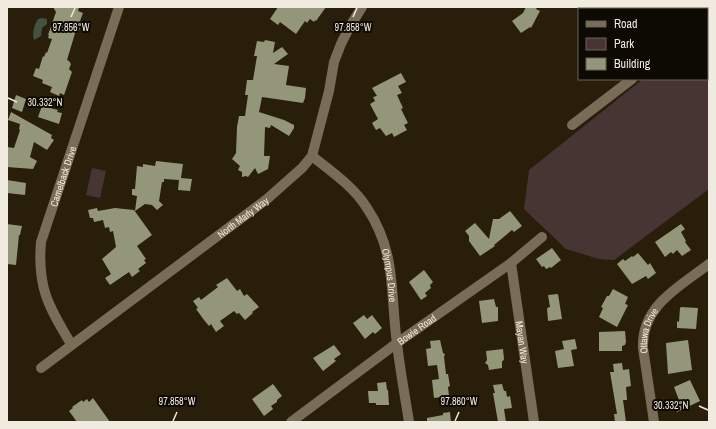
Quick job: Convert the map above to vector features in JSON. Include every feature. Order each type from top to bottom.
[{"type":"street","name":"Camelback Drive","points":[[71,344],[51,311],[46,299],[40,270],[41,242],[118,7]]},
{"type":"street","name":"North Marly Way","points":[[41,368],[71,344],[268,199],[302,168],[312,156],[329,91],[334,62],[349,28],[362,7]]},
{"type":"street","points":[[572,125],[631,80]]},
{"type":"street","name":"Olympus Drive","points":[[312,156],[341,178],[367,207],[383,238],[392,272],[396,342],[409,422]]},
{"type":"street","name":"Bowie Road","points":[[290,422],[396,342],[511,263],[542,237]]},
{"type":"street","name":"Mayan Way","points":[[511,263],[534,422]]},
{"type":"street","name":"Ottawa Drive","points":[[654,422],[643,348],[643,337],[646,326],[654,310],[663,298],[709,264]]},
{"type":"green space","points":[[708,50],[709,52],[709,189],[614,260],[599,259],[566,249],[524,209],[529,170],[642,80],[708,80]]},
{"type":"green space","points":[[92,168],[106,171],[100,198],[86,195]]},
{"type":"shaded area","points":[[38,19],[47,19],[47,24],[42,28],[41,36],[34,40],[34,26]]},
{"type":"building","points":[[53,7],[79,7],[78,11],[83,13],[79,31],[76,30],[67,60],[71,64],[69,69],[72,72],[64,95],[60,93],[59,96],[50,92],[52,87],[42,83],[43,80],[33,76],[36,68],[39,69],[43,56],[44,57],[46,52],[47,53],[52,39],[48,38],[48,35],[56,12]]},
{"type":"building","points":[[278,7],[326,7],[316,21],[315,20],[314,22],[310,19],[307,23],[305,21],[296,34],[280,22],[278,25],[270,19]]},
{"type":"building","points":[[526,7],[537,7],[536,9],[540,11],[531,28],[530,27],[521,33],[512,21],[523,13]]},
{"type":"building","points":[[265,40],[275,42],[273,53],[282,47],[288,54],[274,64],[289,66],[286,85],[306,88],[305,98],[303,103],[262,97],[259,112],[284,120],[294,125],[294,128],[289,136],[271,125],[270,128],[265,127],[264,156],[270,156],[268,169],[258,174],[255,168],[248,177],[242,177],[242,172],[238,170],[240,166],[232,159],[236,153],[237,127],[239,116],[245,116],[248,95],[245,95],[247,80],[253,80],[257,56],[254,56],[257,41],[264,42]]},
{"type":"building","points":[[401,73],[406,82],[398,86],[402,93],[397,95],[403,108],[401,109],[408,123],[404,125],[407,130],[394,137],[392,133],[386,136],[380,128],[376,130],[372,123],[378,119],[370,104],[375,101],[373,97],[377,96],[372,88]]},
{"type":"building","points":[[16,95],[26,99],[22,112],[12,108]]},
{"type":"building","points":[[42,106],[58,110],[57,112],[62,113],[59,124],[38,117]]},
{"type":"building","points":[[11,112],[52,135],[51,138],[54,140],[47,150],[34,142],[30,157],[37,161],[33,169],[7,167],[7,147],[14,148],[20,130],[20,124],[8,120]]},
{"type":"building","points":[[156,161],[183,164],[181,178],[192,179],[190,191],[178,190],[179,180],[164,179],[164,182],[162,182],[159,201],[163,205],[157,210],[152,205],[145,204],[135,211],[137,196],[132,195],[132,189],[135,189],[137,166],[143,167],[143,164],[155,166]]},
{"type":"building","points":[[7,180],[26,183],[25,195],[7,193]]},
{"type":"building","points":[[97,208],[98,211],[115,208],[134,210],[152,235],[137,246],[146,259],[144,260],[146,263],[138,269],[140,271],[132,277],[129,272],[110,285],[105,278],[111,274],[102,259],[116,247],[113,231],[110,232],[109,227],[105,228],[103,220],[94,222],[93,218],[90,218],[88,210]]},
{"type":"building","points":[[510,211],[522,226],[514,232],[512,230],[494,245],[495,246],[480,256],[469,241],[469,236],[465,231],[475,223],[489,239],[493,219],[499,219]]},
{"type":"building","points":[[7,224],[22,226],[19,235],[16,265],[7,264]]},
{"type":"building","points":[[681,224],[685,229],[681,232],[686,241],[685,242],[691,250],[682,256],[677,250],[673,254],[671,252],[665,257],[655,242]]},
{"type":"building","points":[[552,248],[561,260],[551,268],[546,269],[544,266],[542,267],[536,259]]},
{"type":"building","points":[[638,253],[648,265],[650,263],[656,273],[648,279],[646,276],[632,284],[617,264],[623,259],[625,261]]},
{"type":"building","points":[[424,270],[433,282],[430,285],[431,288],[425,293],[427,296],[421,300],[409,282]]},
{"type":"building","points":[[227,278],[237,291],[240,289],[244,296],[247,294],[259,307],[245,320],[239,313],[237,314],[234,311],[220,321],[224,326],[216,332],[211,324],[209,326],[204,320],[196,309],[198,308],[193,301],[199,297],[201,300],[218,287],[216,285]]},
{"type":"building","points":[[613,289],[628,297],[625,304],[628,305],[617,327],[599,317],[603,308],[601,307]]},
{"type":"building","points":[[558,294],[562,319],[548,321],[547,308],[550,307],[548,295]]},
{"type":"building","points":[[494,299],[496,307],[498,307],[498,321],[482,323],[479,301]]},
{"type":"building","points":[[681,307],[698,308],[696,329],[677,328],[677,321],[679,322]]},
{"type":"building","points":[[364,315],[367,319],[372,315],[382,328],[375,334],[373,332],[365,339],[353,323]]},
{"type":"building","points":[[625,331],[626,342],[625,345],[622,346],[622,351],[599,351],[599,332]]},
{"type":"building","points":[[575,339],[577,349],[571,350],[574,366],[558,368],[555,351],[564,349],[562,341]]},
{"type":"building","points":[[440,340],[443,353],[445,354],[446,374],[448,374],[450,386],[448,387],[449,396],[434,398],[432,380],[439,379],[437,365],[428,366],[426,349],[431,348],[430,341]]},
{"type":"building","points":[[688,340],[692,370],[668,374],[666,343]]},
{"type":"building","points":[[334,345],[341,354],[334,359],[336,361],[323,371],[313,358]]},
{"type":"building","points":[[503,349],[504,359],[502,361],[502,368],[489,370],[488,365],[485,363],[487,360],[486,351]]},
{"type":"building","points":[[622,363],[623,370],[629,369],[631,386],[626,387],[627,400],[623,400],[626,422],[615,422],[614,414],[617,414],[610,372],[614,372],[613,364]]},
{"type":"building","points":[[690,380],[700,401],[677,412],[673,402],[679,400],[674,387]]},
{"type":"building","points":[[386,382],[389,405],[376,405],[376,403],[369,403],[368,391],[378,391],[377,383]]},
{"type":"building","points":[[273,384],[282,396],[271,406],[273,409],[264,416],[252,399]]},
{"type":"building","points":[[502,384],[504,391],[506,391],[507,397],[510,396],[512,408],[504,409],[506,422],[498,422],[493,385]]},
{"type":"building","points":[[93,398],[110,422],[77,422],[69,411],[82,400],[83,402],[87,399],[89,402]]},
{"type":"building","points":[[450,412],[451,422],[427,422],[427,418]]}]
